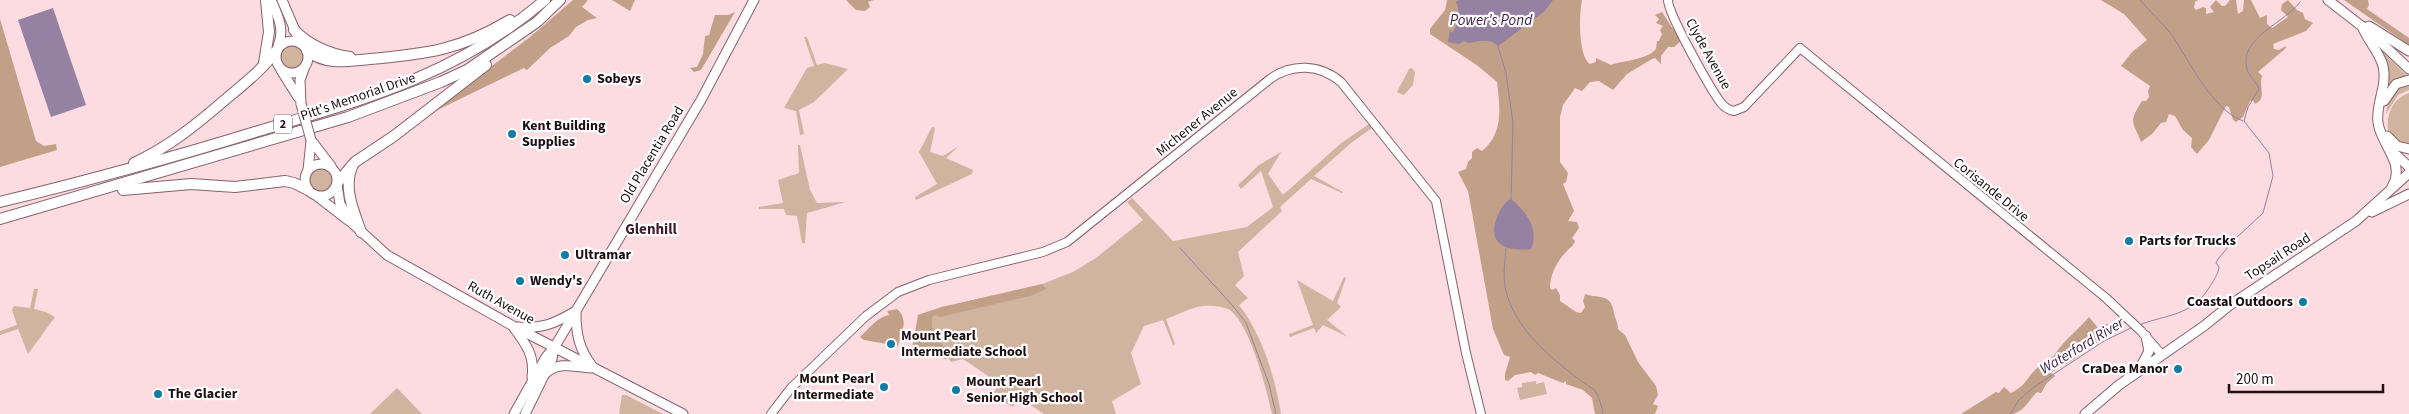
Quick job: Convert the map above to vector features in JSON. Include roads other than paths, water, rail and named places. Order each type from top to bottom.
[{"type":"highway","points":[[261,69],[266,56],[269,32],[266,0]]},
{"type":"highway","points":[[305,49],[328,62],[408,57],[452,47],[503,24],[544,0]]},
{"type":"highway","name":"Pitt's Memorial Drive","points":[[0,202],[103,177],[324,112],[402,86],[457,61],[506,30],[544,0]]},
{"type":"highway","name":"Pitt's Memorial Drive","points":[[0,220],[348,117],[441,82],[467,70],[536,22],[560,0]]},
{"type":"highway","points":[[337,184],[355,162],[417,119],[501,54],[536,22]]},
{"type":"highway","points":[[294,30],[306,41],[324,51],[364,60]]},
{"type":"highway","points":[[103,177],[145,158],[182,135],[261,69],[277,49]]},
{"type":"highway","points":[[355,162],[351,170],[349,186],[352,207],[361,232]]},
{"type":"highway","points":[[88,195],[161,186],[235,187],[285,181],[295,183],[312,192]]},
{"type":"main road","points":[[271,0],[281,27],[282,36],[277,49],[276,61],[300,102],[312,140],[337,175],[337,184],[328,195],[312,192]]},
{"type":"main road","points":[[282,0],[294,30],[309,58],[300,80],[300,102]]},
{"type":"main road","name":"Old Placentia Road","points":[[514,414],[546,357],[554,348],[700,100],[754,0]]},
{"type":"main road","points":[[2328,0],[2362,26],[2409,69]]},
{"type":"main road","points":[[2346,14],[2375,29],[2409,51]]},
{"type":"main road","points":[[2362,26],[2383,67],[2384,83],[2378,119],[2381,132],[2395,161],[2397,171],[2395,182],[2388,194]]},
{"type":"main road","points":[[277,49],[289,42],[305,49]]},
{"type":"main road","points":[[281,69],[294,73],[304,69]]},
{"type":"main road","points":[[2409,80],[2398,82],[2389,92],[2383,105],[2382,117],[2383,127],[2390,141],[2401,148],[2409,149]]},
{"type":"main road","points":[[312,140],[311,157],[305,179],[312,192],[353,224]]},
{"type":"main road","points":[[2389,148],[2409,167]]},
{"type":"main road","points":[[308,171],[320,164],[332,168]]},
{"type":"main road","name":"Topsail Road","points":[[2085,414],[2137,372],[2230,305],[2362,216],[2409,173]]},
{"type":"main road","name":"Ruth Avenue","points":[[337,184],[340,204],[353,224],[387,255],[513,326],[682,414]]},
{"type":"main road","points":[[2362,216],[2409,194]]},
{"type":"main road","points":[[513,326],[536,328],[548,326],[576,310],[578,341],[583,354],[593,368]]},
{"type":"main road","points":[[513,326],[526,344],[533,361],[532,382]]},
{"type":"main road","points":[[2137,372],[2148,354],[2144,333]]},
{"type":"main road","name":"Old Placentia Road","points":[[525,414],[552,359],[554,348]]},
{"type":"main road","points":[[541,379],[551,369],[560,366],[593,368]]},
{"type":"street","name":"Clyde Avenue","points":[[1668,0],[1672,16],[1701,69],[1721,102],[1734,112],[1744,108],[1800,48]]},
{"type":"street","name":"Corisande Drive","points":[[1800,48],[2133,323],[2162,355]]},
{"type":"street","name":"Michener Avenue","points":[[771,414],[791,388],[884,301],[923,282],[1043,252],[1067,242],[1270,79],[1287,70],[1305,68],[1323,71],[1341,82],[1436,201],[1466,354],[1481,414]]},
{"type":"water","name":"Power's Pond","points":[[1459,0],[1553,0],[1545,11],[1498,46],[1488,41],[1469,43],[1464,41],[1459,44],[1448,42],[1450,30],[1452,33],[1458,22],[1459,14],[1456,2]]},
{"type":"water","points":[[53,8],[86,105],[51,117],[18,20]]},
{"type":"water","points":[[1511,199],[1530,221],[1534,235],[1531,249],[1507,248],[1501,245],[1494,234],[1498,214],[1504,204]]},
{"type":"waterway","points":[[2140,0],[2171,34],[2211,95],[2231,115],[2243,121]]},
{"type":"waterway","name":"Waterford River","points":[[2139,325],[2186,310],[2202,297],[2218,273],[2219,267],[2216,263],[2218,259],[2235,239],[2263,213],[2273,176],[2269,153],[2244,121],[2248,107],[2259,89],[2248,72],[2246,58],[2249,48],[2256,40],[2300,2]]},
{"type":"waterway","points":[[1498,46],[1506,73],[1513,123],[1511,199]]},
{"type":"waterway","points":[[1180,248],[1246,323],[1269,384],[1276,414]]},
{"type":"waterway","points":[[1506,248],[1505,287],[1509,301],[1522,325],[1540,346],[1561,365],[1579,380],[1594,389],[1599,398],[1603,414]]},
{"type":"waterway","name":"Waterford River","points":[[2010,414],[2019,400],[2034,387],[2104,341],[2133,327]]},
{"type":"place","name":"Sobeys","points":[[587,79]]},
{"type":"place","name":"Kent Building Supplies","points":[[512,134]]},
{"type":"place","name":"Parts for Trucks","points":[[2129,241]]},
{"type":"place","name":"Ultramar","points":[[565,255]]},
{"type":"place","name":"Wendy's","points":[[520,281]]},
{"type":"place","name":"Coastal Outdoors","points":[[2303,302]]},
{"type":"place","name":"Mount Pearl Intermediate School","points":[[891,344]]},
{"type":"place","name":"CraDea Manor","points":[[2178,369]]},
{"type":"place","name":"Mount Pearl Intermediate","points":[[884,387]]},
{"type":"place","name":"Mount Pearl Senior High School","points":[[956,390]]},
{"type":"place","name":"The Glacier","points":[[158,394]]},
{"type":"district","name":"Glenhill","points":[[651,229]]}]
